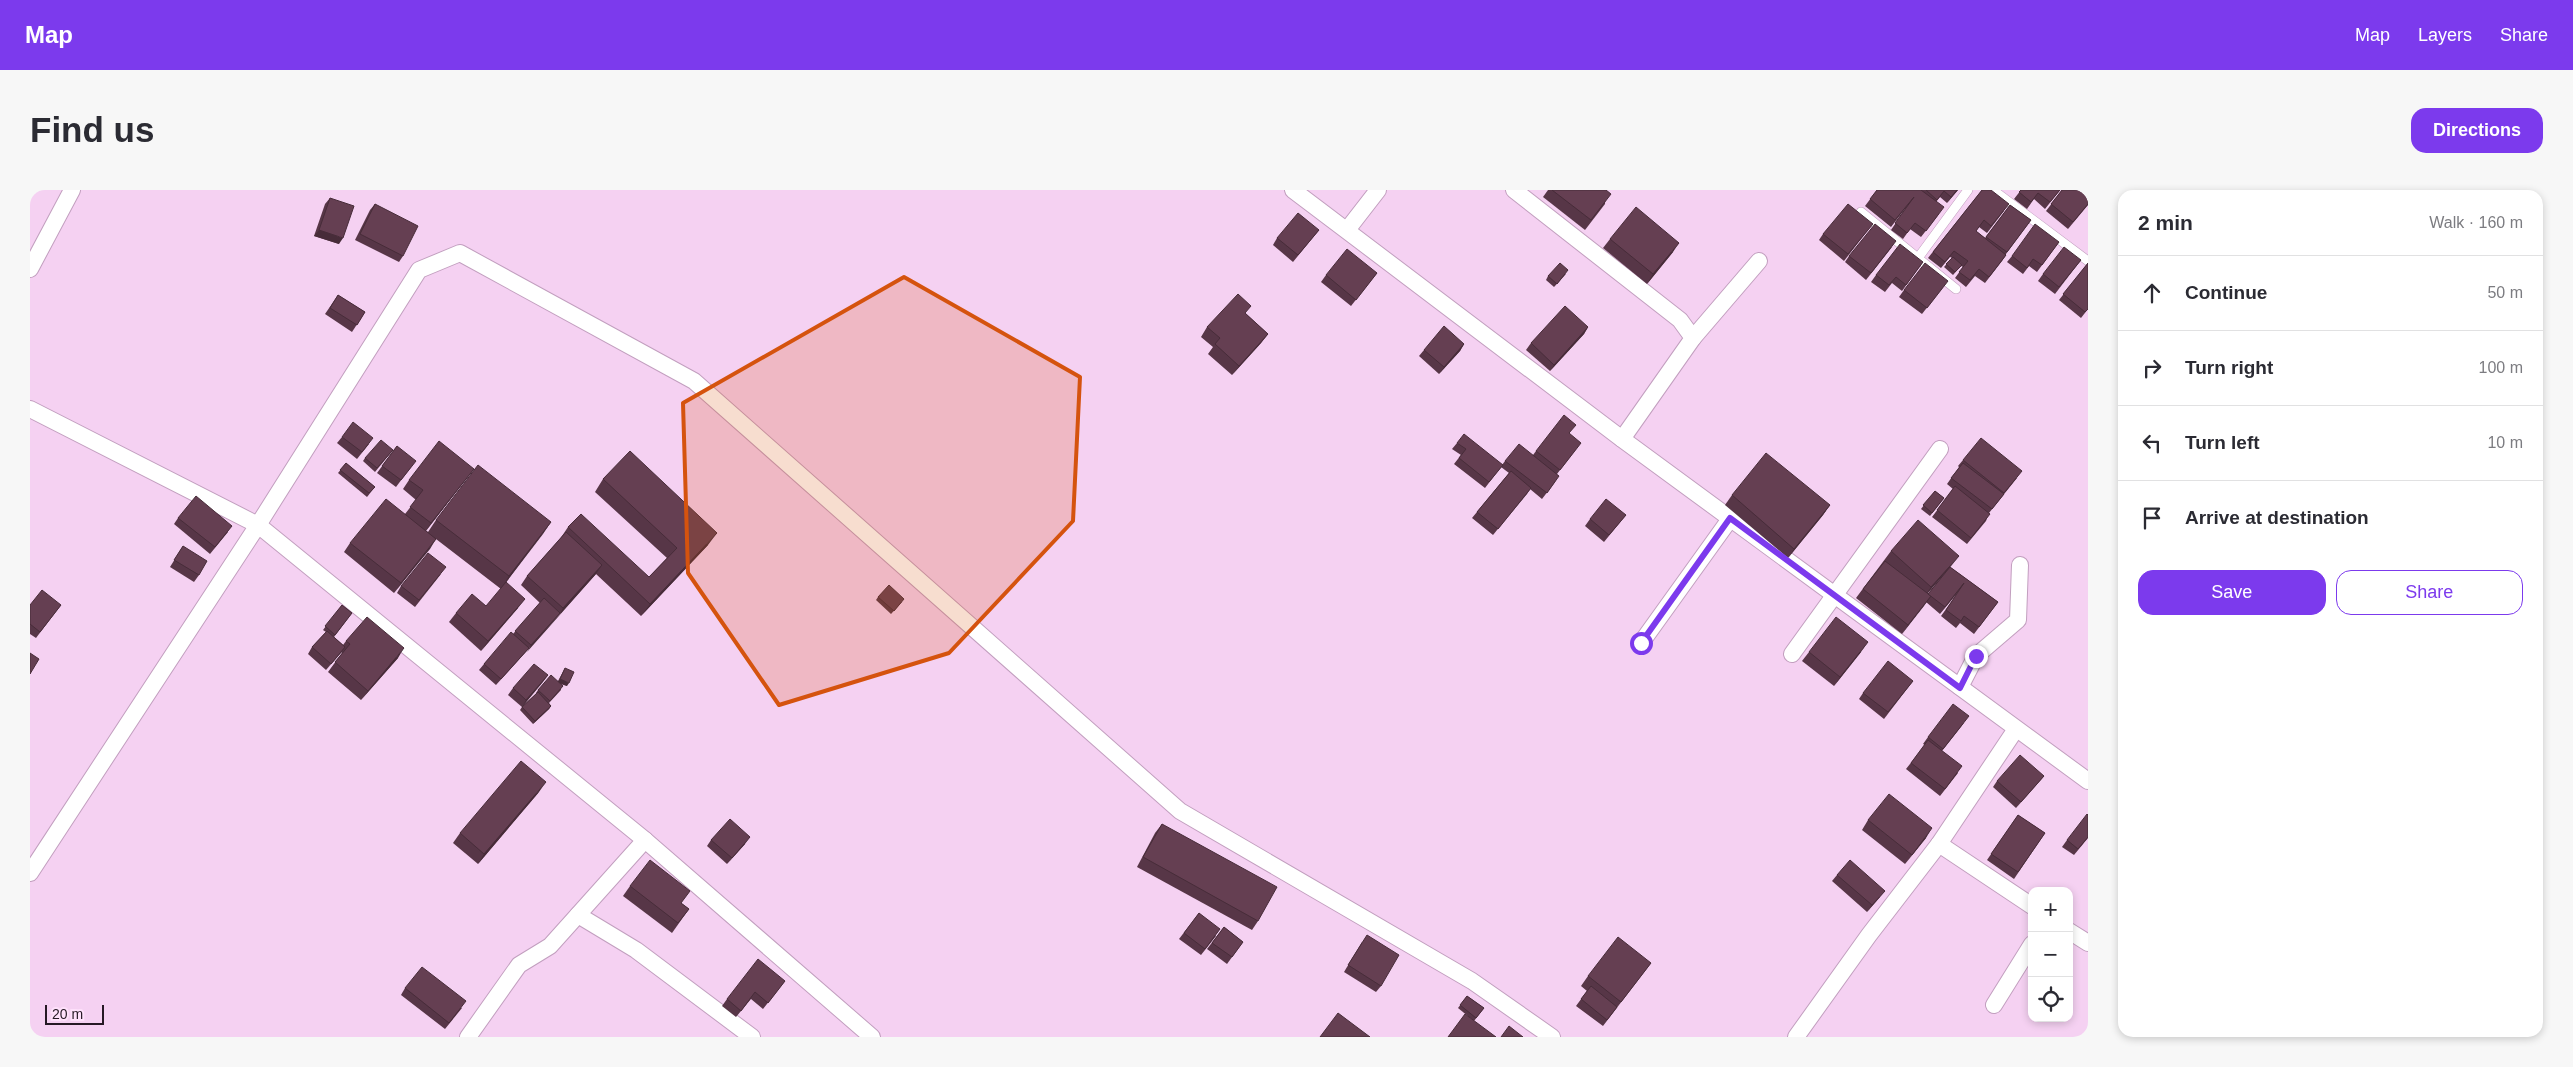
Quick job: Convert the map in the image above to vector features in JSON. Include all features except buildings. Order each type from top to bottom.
[{"type":"street","points":[[30,269],[72,190]]},
{"type":"street","points":[[1294,190],[1622,439],[2088,780]]},
{"type":"street","points":[[1347,230],[1378,190]]},
{"type":"street","points":[[1514,190],[1680,320],[1693,338]]},
{"type":"street","points":[[30,872],[258,525],[419,270],[460,253],[694,381],[1180,811],[1472,981],[1552,1037]]},
{"type":"street","points":[[1622,439],[1693,338],[1759,261]]},
{"type":"street","points":[[30,409],[258,525],[645,840],[872,1037]]},
{"type":"street","points":[[1792,654],[1940,449]]},
{"type":"street","points":[[1641,643],[1730,518]]},
{"type":"street","points":[[1960,688],[1976,656],[2018,620],[2020,565]]},
{"type":"street","points":[[1796,1037],[1869,934],[1939,844],[2016,729]]},
{"type":"street","points":[[468,1037],[519,964],[550,946],[645,840]]},
{"type":"street","points":[[1939,844],[2028,903]]},
{"type":"street","points":[[578,915],[636,950],[752,1037]]},
{"type":"street","points":[[2071,932],[2088,943]]},
{"type":"street","points":[[1994,1005],[2028,950]]},
{"type":"lane","points":[[1918,258],[1968,190]]},
{"type":"lane","points":[[1993,190],[2088,262]]},
{"type":"lane","points":[[1862,212],[1956,289]]},
{"type":"highlighted area","points":[[904,277],[1080,377],[1073,521],[949,653],[779,705],[688,573],[683,403]]},
{"type":"route","points":[[1641,643],[1730,518],[1960,688],[1976,656]]}]
